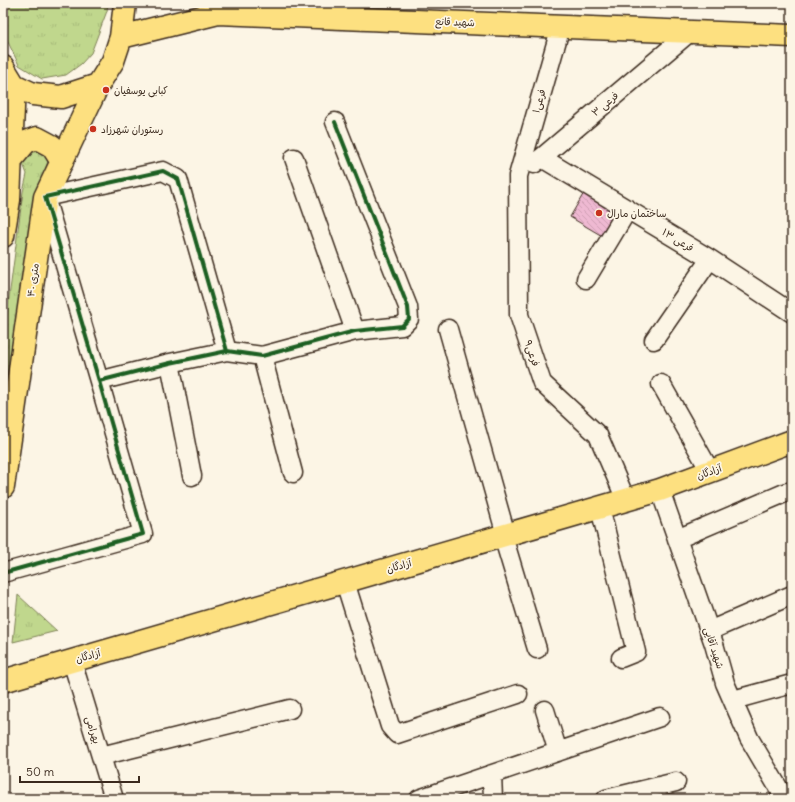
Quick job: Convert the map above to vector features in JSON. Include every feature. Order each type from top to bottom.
[{"type":"main road","name":"۴۰ متری","points":[[3,487],[45,197],[98,85],[113,61],[121,37],[125,3]]},
{"type":"main road","name":"شهید قانع","points":[[121,37],[185,11],[792,36]]},
{"type":"main road","points":[[9,76],[33,94],[61,97],[98,85]]},
{"type":"main road","points":[[3,236],[9,200],[9,76]]},
{"type":"main road","points":[[10,161],[26,142],[37,138],[52,146],[62,162]]},
{"type":"main road","name":"آزادگان","points":[[3,681],[660,490],[792,441]]},
{"type":"street","name":"فرعی۱","points":[[518,176],[561,26]]},
{"type":"street","name":"فرعی ۳","points":[[518,176],[542,158],[690,32]]},
{"type":"street","points":[[99,381],[170,363],[227,351],[262,356],[355,331],[402,326],[409,319],[408,307],[335,122]]},
{"type":"street","points":[[294,158],[355,331]]},
{"type":"street","name":"فرعی ۱۳","points":[[542,158],[710,259],[792,313]]},
{"type":"street","points":[[3,573],[143,534],[45,197],[163,171],[178,179],[227,351]]},
{"type":"street","name":"فرعی۹","points":[[518,176],[519,315],[542,383],[598,435],[626,500]]},
{"type":"street","points":[[586,279],[628,209]]},
{"type":"street","points":[[654,340],[710,259]]},
{"type":"street","points":[[448,329],[537,648]]},
{"type":"street","points":[[262,356],[293,473]]},
{"type":"street","points":[[170,363],[192,476]]},
{"type":"street","points":[[662,384],[710,471]]},
{"type":"street","name":"شهید آقایی","points":[[660,490],[725,682],[749,738],[785,799]]},
{"type":"street","points":[[677,539],[787,492]]},
{"type":"street","points":[[600,508],[636,652],[621,658]]},
{"type":"street","points":[[345,582],[390,726],[397,734],[518,694]]},
{"type":"street","points":[[709,631],[792,595]]},
{"type":"street","name":"بهرامی","points":[[72,661],[114,799]]},
{"type":"street","points":[[733,700],[792,684]]},
{"type":"street","points":[[101,756],[290,709]]},
{"type":"street","points":[[545,710],[558,752]]},
{"type":"street","points":[[419,799],[660,717]]},
{"type":"street","points":[[492,774],[493,799]]},
{"type":"street","points":[[606,799],[676,782]]},
{"type":"green space","points":[[5,3],[108,3],[107,11],[91,53],[81,64],[66,75],[42,79],[19,65],[6,38],[4,11]]},
{"type":"green space","points":[[34,148],[43,150],[49,158],[39,189],[3,417],[3,343],[23,192],[27,174],[23,164],[26,155]]},
{"type":"green space","points":[[18,595],[57,631],[13,642]]},
{"type":"building","name":"ساختمان مارال","points":[[588,186],[628,209],[609,240],[570,217]]},
{"type":"cycle path","points":[[99,381],[170,363],[227,351],[262,356],[355,331],[402,326],[409,319],[408,307],[335,122]]},
{"type":"cycle path","points":[[3,573],[143,534],[45,197],[163,171],[178,179],[227,351]]},
{"type":"place","name":"کبابی یوسفیان","points":[[106,90]]},
{"type":"place","name":"رستوران شهرزاد","points":[[93,129]]},
{"type":"place","name":"ساختمان مارال","points":[[599,213]]}]
